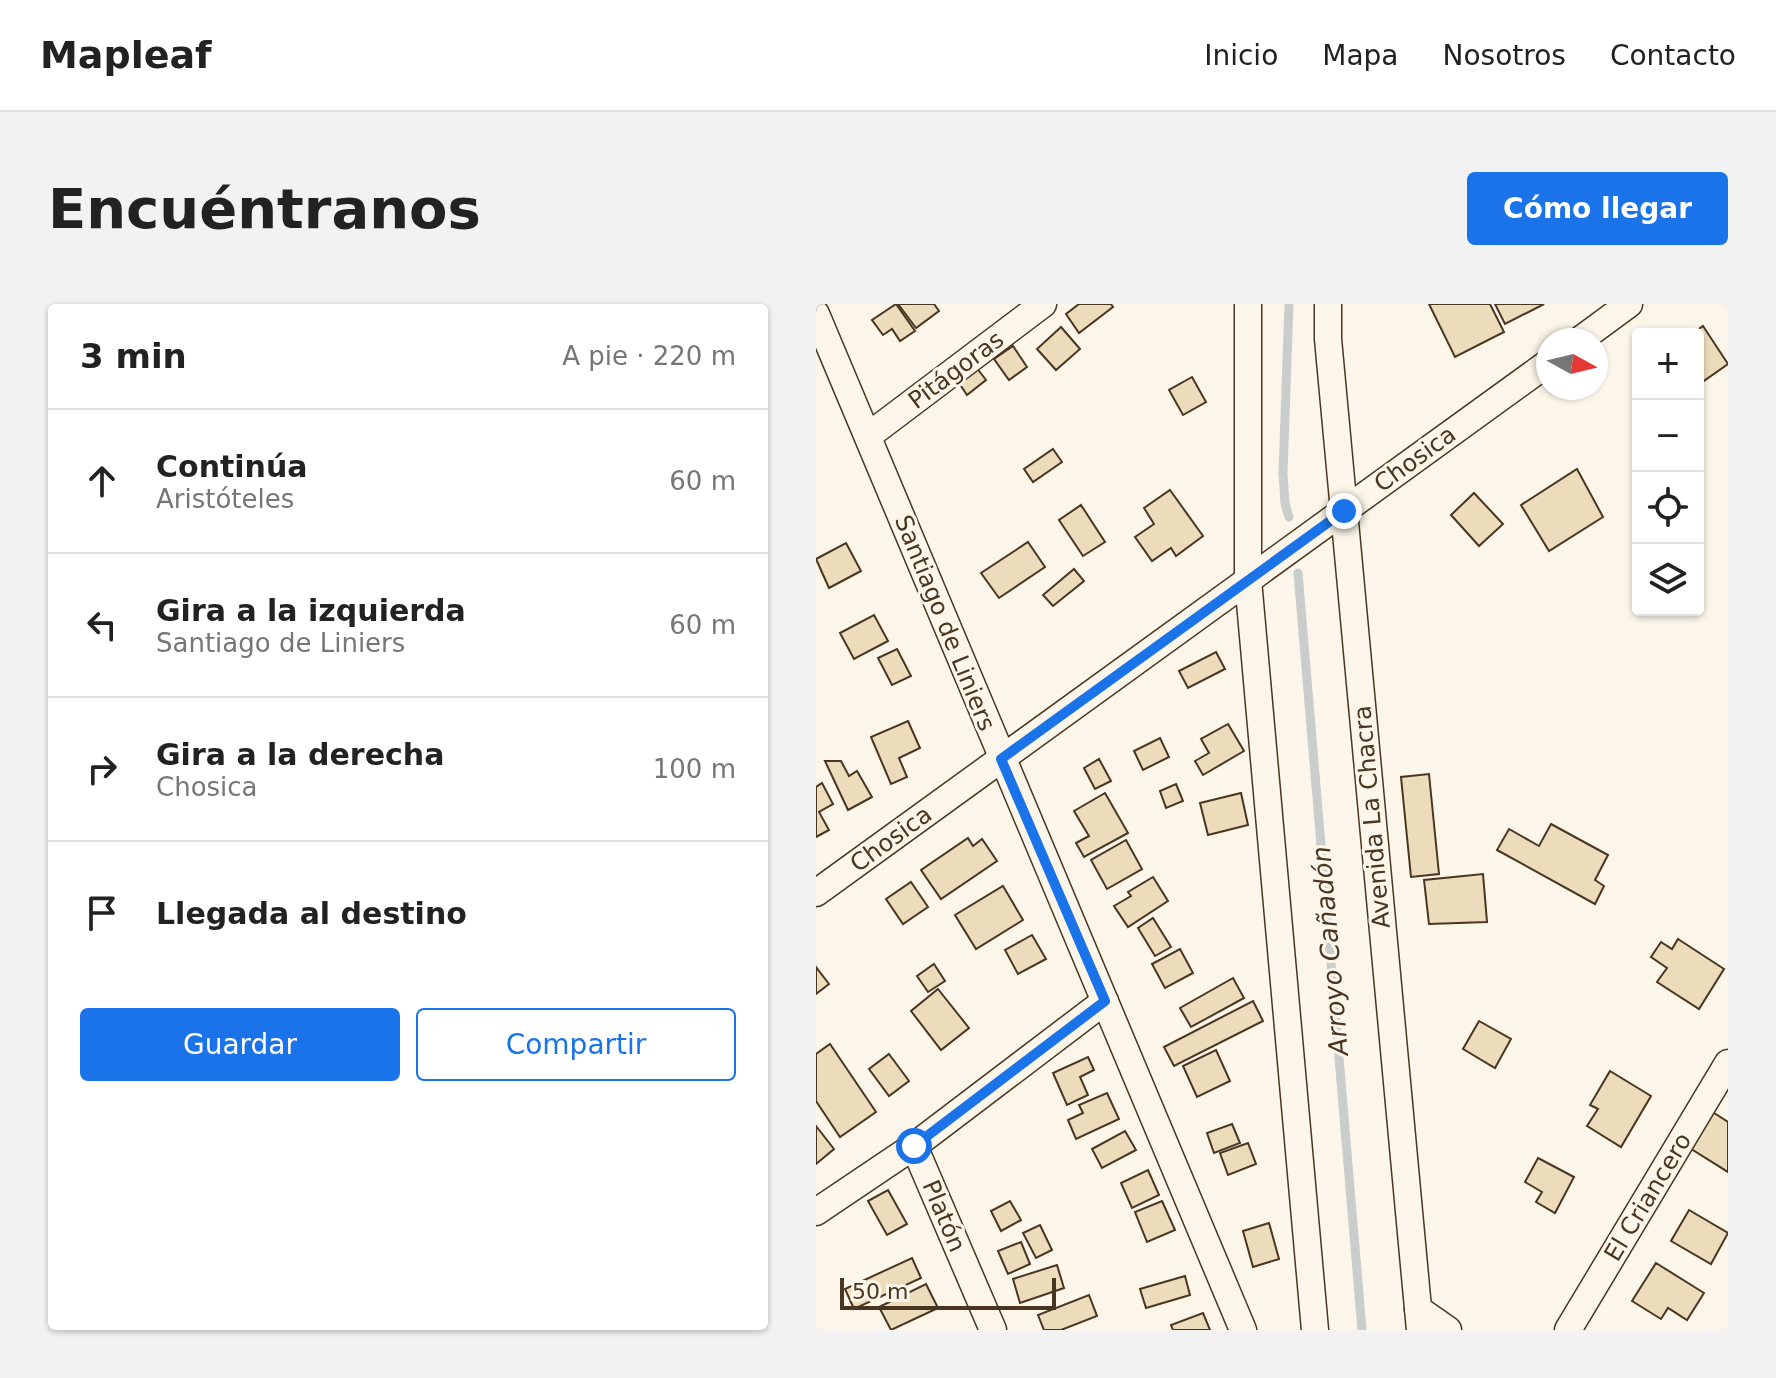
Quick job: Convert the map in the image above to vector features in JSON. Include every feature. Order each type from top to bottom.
[{"type":"street","name":"Pitágoras","points":[[868,436],[1043,304]]},
{"type":"street","points":[[1248,304],[1248,580],[1315,1330]]},
{"type":"street","name":"Avenida La Chacra","points":[[1328,304],[1328,339],[1419,1320]]},
{"type":"street","points":[[1596,328],[1629,304]]},
{"type":"street","name":"Santiago de Liniers","points":[[816,314],[1243,1330]]},
{"type":"street","name":"Chosica","points":[[816,893],[1536,372]]},
{"type":"street","points":[[816,1212],[914,1146],[1105,1001]]},
{"type":"street","name":"El Criancero","points":[[1568,1330],[1728,1063]]},
{"type":"street","name":"Platón","points":[[914,1146],[993,1330]]},
{"type":"street","points":[[1419,1320],[1448,1330]]},
{"type":"building","points":[[896,304],[915,331],[900,341],[892,329],[883,335],[872,320]]},
{"type":"building","points":[[898,304],[934,304],[939,311],[916,328]]},
{"type":"building","points":[[1079,304],[1111,304],[1113,307],[1079,333],[1066,314]]},
{"type":"building","points":[[1429,304],[1490,304],[1504,332],[1455,357]]},
{"type":"building","points":[[1495,304],[1544,304],[1505,324]]},
{"type":"building","points":[[1703,326],[1728,364],[1704,381],[1704,328],[1700,328]]},
{"type":"building","points":[[1061,327],[1080,349],[1056,370],[1037,349]]},
{"type":"building","points":[[1013,346],[1027,367],[1009,380],[994,359]]},
{"type":"building","points":[[973,363],[986,380],[967,395],[955,377]]},
{"type":"building","points":[[1192,377],[1206,402],[1183,415],[1169,390]]},
{"type":"building","points":[[1053,449],[1062,462],[1033,482],[1024,469]]},
{"type":"building","points":[[1577,469],[1603,517],[1549,551],[1521,505]]},
{"type":"building","points":[[1170,490],[1203,536],[1176,556],[1171,548],[1152,561],[1135,537],[1154,524],[1144,508]]},
{"type":"building","points":[[1474,493],[1503,524],[1479,546],[1451,515]]},
{"type":"building","points":[[1081,505],[1105,542],[1083,556],[1059,520]]},
{"type":"building","points":[[1028,542],[1045,567],[999,598],[981,573]]},
{"type":"building","points":[[846,543],[861,571],[829,588],[816,559]]},
{"type":"building","points":[[1074,569],[1084,581],[1053,606],[1043,595]]},
{"type":"building","points":[[874,615],[888,641],[854,659],[840,633]]},
{"type":"building","points":[[897,649],[911,676],[892,685],[878,658]]},
{"type":"building","points":[[1216,652],[1225,669],[1188,688],[1179,671]]},
{"type":"building","points":[[908,721],[920,748],[899,758],[907,777],[891,784],[871,737]]},
{"type":"building","points":[[1228,724],[1244,751],[1203,775],[1195,761],[1209,753],[1201,739]]},
{"type":"building","points":[[1160,738],[1169,757],[1143,770],[1134,751]]},
{"type":"building","points":[[1099,759],[1111,781],[1095,789],[1084,768]]},
{"type":"building","points":[[825,761],[841,761],[849,776],[857,771],[872,797],[848,810]]},
{"type":"building","points":[[1429,774],[1439,874],[1411,877],[1401,777]]},
{"type":"building","points":[[822,783],[833,804],[819,812],[829,830],[816,837],[816,787]]},
{"type":"building","points":[[1176,784],[1183,801],[1166,808],[1160,791]]},
{"type":"building","points":[[1105,793],[1128,833],[1084,857],[1076,843],[1089,836],[1074,811]]},
{"type":"building","points":[[1241,793],[1248,825],[1208,835],[1200,803]]},
{"type":"building","points":[[1551,824],[1608,855],[1595,880],[1604,886],[1595,904],[1497,850],[1509,829],[1539,846]]},
{"type":"building","points":[[968,838],[973,846],[982,839],[997,861],[941,899],[921,870]]},
{"type":"building","points":[[1126,840],[1142,869],[1107,889],[1091,860]]},
{"type":"building","points":[[1483,874],[1487,922],[1429,924],[1424,880]]},
{"type":"building","points":[[1153,877],[1168,901],[1128,927],[1114,906],[1131,896],[1128,892]]},
{"type":"building","points":[[911,882],[928,907],[903,924],[886,899]]},
{"type":"building","points":[[1003,886],[1023,920],[976,949],[955,915]]},
{"type":"building","points":[[1153,918],[1171,947],[1155,956],[1138,928]]},
{"type":"building","points":[[1032,935],[1046,959],[1018,974],[1005,950]]},
{"type":"building","points":[[1678,939],[1724,969],[1699,1009],[1657,982],[1667,968],[1651,957],[1661,942],[1672,949]]},
{"type":"building","points":[[1180,949],[1193,973],[1165,988],[1152,964]]},
{"type":"building","points":[[934,964],[945,981],[928,992],[917,976]]},
{"type":"building","points":[[816,967],[829,984],[816,994]]},
{"type":"building","points":[[1233,978],[1244,998],[1191,1027],[1180,1008]]},
{"type":"building","points":[[938,989],[969,1028],[941,1050],[911,1011]]},
{"type":"building","points":[[1253,1001],[1263,1021],[1174,1066],[1164,1047]]},
{"type":"building","points":[[1479,1021],[1511,1039],[1495,1068],[1463,1049]]},
{"type":"building","points":[[830,1044],[876,1112],[840,1137],[816,1101],[816,1054]]},
{"type":"building","points":[[1216,1050],[1230,1081],[1197,1097],[1183,1066]]},
{"type":"building","points":[[889,1054],[909,1081],[889,1096],[869,1069]]},
{"type":"building","points":[[1088,1057],[1094,1070],[1080,1077],[1088,1095],[1067,1105],[1053,1073]]},
{"type":"building","points":[[1610,1071],[1651,1096],[1621,1147],[1587,1126],[1598,1109],[1590,1105]]},
{"type":"building","points":[[1107,1093],[1119,1119],[1076,1139],[1068,1120],[1083,1113],[1079,1105]]},
{"type":"building","points":[[1711,1111],[1728,1122],[1728,1172],[1688,1147]]},
{"type":"building","points":[[1232,1124],[1240,1143],[1214,1153],[1207,1133]]},
{"type":"building","points":[[816,1126],[834,1149],[816,1164]]},
{"type":"building","points":[[1125,1131],[1136,1150],[1102,1168],[1092,1149]]},
{"type":"building","points":[[1248,1143],[1256,1164],[1228,1175],[1220,1153]]},
{"type":"building","points":[[1538,1158],[1574,1177],[1555,1213],[1536,1202],[1542,1192],[1525,1182]]},
{"type":"building","points":[[1148,1170],[1159,1195],[1132,1208],[1121,1183]]},
{"type":"building","points":[[888,1190],[907,1224],[887,1235],[868,1201]]},
{"type":"building","points":[[1010,1201],[1021,1220],[1001,1231],[991,1211]]},
{"type":"building","points":[[1162,1201],[1175,1230],[1147,1242],[1135,1212]]},
{"type":"building","points":[[1689,1210],[1728,1233],[1711,1264],[1671,1241]]},
{"type":"building","points":[[1269,1223],[1279,1259],[1253,1267],[1243,1231]]},
{"type":"building","points":[[1040,1225],[1052,1250],[1036,1258],[1023,1233]]},
{"type":"building","points":[[1021,1242],[1030,1264],[1008,1274],[998,1251]]},
{"type":"building","points":[[912,1258],[921,1278],[854,1309],[845,1289]]},
{"type":"building","points":[[1656,1263],[1704,1293],[1687,1320],[1668,1308],[1661,1319],[1632,1301]]},
{"type":"building","points":[[1057,1265],[1064,1288],[1020,1303],[1013,1279]]},
{"type":"building","points":[[1185,1276],[1190,1295],[1146,1308],[1140,1289]]},
{"type":"building","points":[[926,1284],[938,1308],[891,1330],[879,1307]]},
{"type":"building","points":[[1089,1295],[1097,1316],[1061,1330],[1044,1330],[1038,1315]]},
{"type":"building","points":[[1203,1313],[1210,1330],[1173,1330],[1171,1325]]},
{"type":"waterway","name":"Arroyo Cañadón","points":[[1289,304],[1283,473],[1289,517]]},
{"type":"waterway","name":"Arroyo Cañadón","points":[[1298,573],[1362,1330]]},
{"type":"route","points":[[914,1146],[1105,1001],[1001,759],[1344,511]]}]
